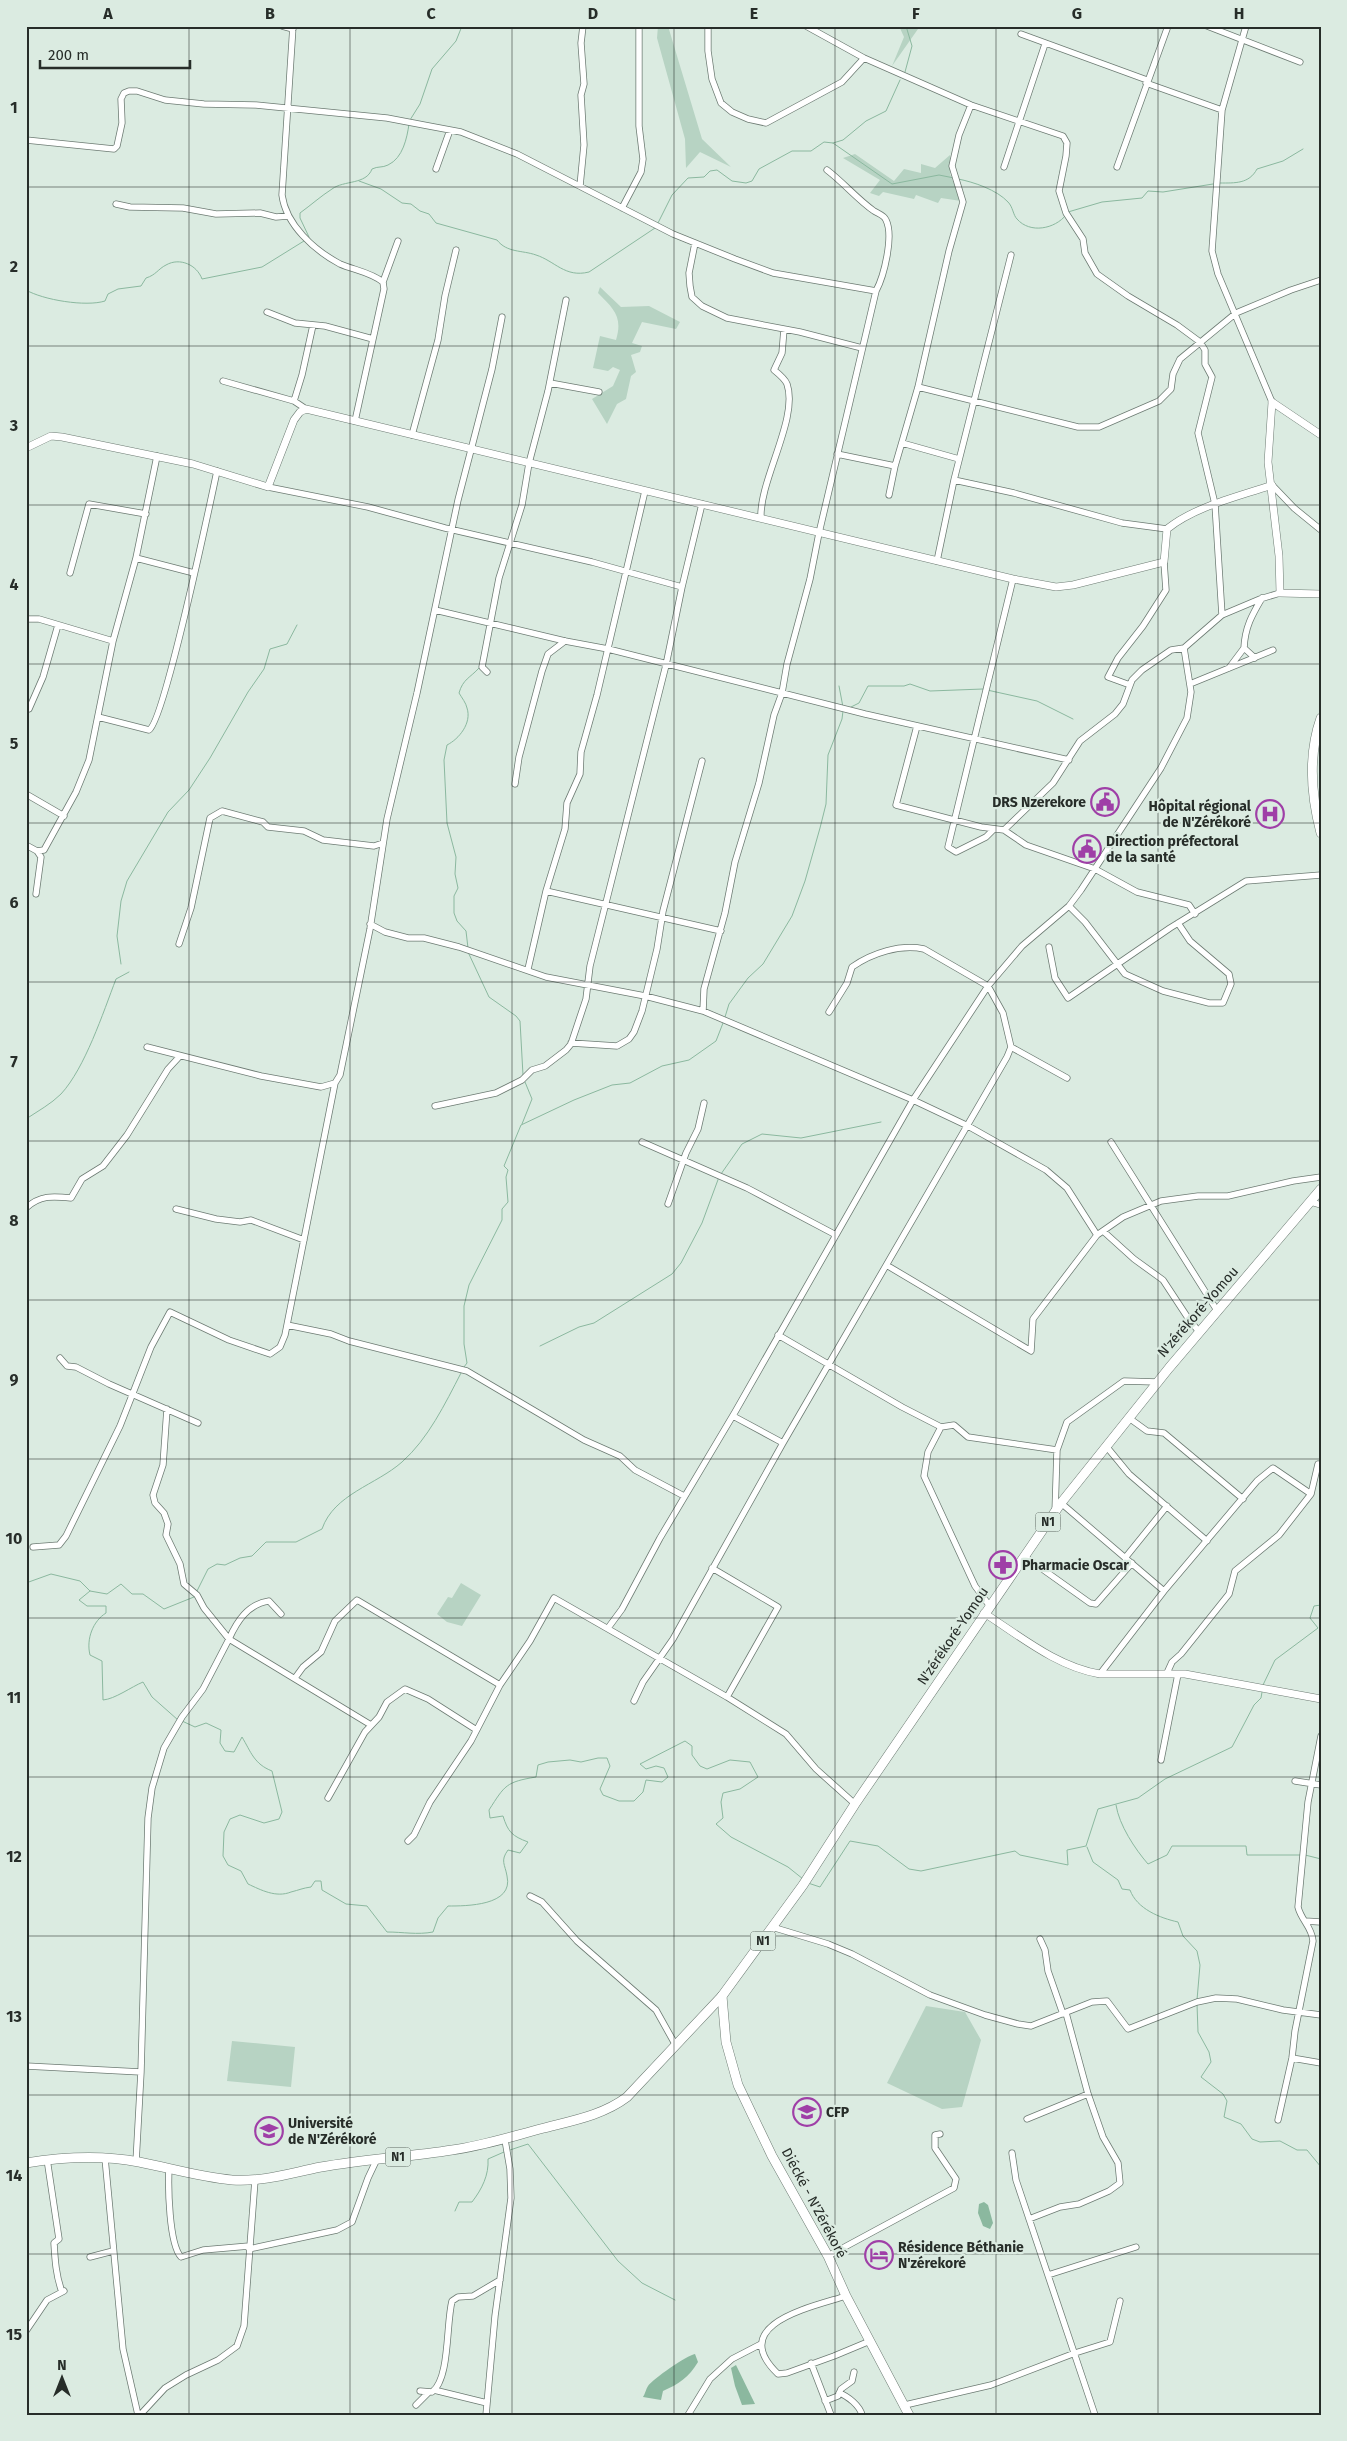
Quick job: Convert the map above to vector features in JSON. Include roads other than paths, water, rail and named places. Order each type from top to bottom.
[{"type":"main road","points":[[1321,718],[1312,757],[1316,777],[1313,798],[1321,833]]},
{"type":"main road","name":"N'zérékoré-Yomou","points":[[722,1996],[805,1881],[989,1605],[1061,1503],[1157,1382],[1321,1189]]},
{"type":"main road","name":"N1","points":[[26,2163],[47,2159],[104,2158],[222,2178],[255,2180],[284,2176],[321,2167],[454,2150],[506,2140],[597,2114],[617,2104],[640,2084],[675,2044],[722,1996]]},
{"type":"main road","name":"Diécké - N'Zérékoré","points":[[722,1996],[726,2042],[738,2085],[772,2156],[828,2256],[846,2296],[905,2404],[909,2415]]},
{"type":"street","points":[[282,26],[293,28],[286,110],[282,195],[288,216],[307,239],[340,264],[383,282]]},
{"type":"street","points":[[580,186],[584,145],[581,95],[584,84],[583,26]]},
{"type":"street","points":[[622,208],[641,172],[643,159],[639,126],[639,26]]},
{"type":"street","points":[[708,26],[708,51],[712,79],[722,103],[732,112],[748,119],[766,123],[842,82],[864,58]]},
{"type":"street","points":[[806,26],[864,58],[971,105],[1062,136],[1067,143],[1065,168],[1060,180],[1060,191],[1066,213],[1082,239],[1085,253],[1097,274],[1200,342],[1205,350],[1205,364],[1212,377],[1198,433],[1215,504],[1222,615]]},
{"type":"street","points":[[1117,167],[1146,82],[1168,26]]},
{"type":"street","points":[[1207,26],[1300,62]]},
{"type":"street","points":[[1246,26],[1222,110],[1213,259],[1272,402],[1268,462],[1272,485],[1280,593]]},
{"type":"street","points":[[1021,34],[1222,110]]},
{"type":"street","points":[[1004,167],[1045,44]]},
{"type":"street","points":[[26,140],[114,148],[117,146],[122,123],[121,99],[124,93],[129,91],[137,91],[165,100],[204,104],[256,105],[286,110],[387,118],[450,130],[517,154],[695,243],[773,273],[876,291]]},
{"type":"street","points":[[889,495],[895,466],[918,387],[949,251],[963,202],[952,166],[954,151],[971,105]]},
{"type":"street","points":[[436,169],[450,130]]},
{"type":"street","points":[[703,1011],[704,989],[720,931],[735,862],[759,783],[774,715],[782,693],[787,664],[810,579],[862,348],[876,291],[882,281],[888,250],[889,227],[885,217],[861,201],[847,185],[827,170]]},
{"type":"street","points":[[116,204],[166,209],[183,208],[216,214],[260,213],[276,217],[288,216]]},
{"type":"street","points":[[355,421],[384,289],[383,282],[398,241]]},
{"type":"street","points":[[695,243],[689,273],[692,297],[702,306],[728,318],[784,329],[862,348]]},
{"type":"street","points":[[412,435],[438,340],[445,296],[456,250]]},
{"type":"street","points":[[937,561],[959,459],[1010,255]]},
{"type":"street","points":[[918,387],[1078,427],[1099,426],[1159,401],[1171,389],[1173,374],[1180,358],[1236,313],[1291,290],[1321,280]]},
{"type":"street","points":[[487,672],[482,667],[499,578],[522,505],[529,462],[550,383],[566,300]]},
{"type":"street","points":[[267,312],[295,323],[313,325],[373,339]]},
{"type":"street","points":[[33,1547],[59,1546],[66,1536],[113,1442],[151,1347],[170,1312],[229,1340],[270,1354],[280,1347],[287,1325],[335,1083],[340,1075],[370,924],[383,843],[452,530],[490,378],[502,317]]},
{"type":"street","points":[[294,401],[313,325]]},
{"type":"street","points":[[761,518],[762,500],[771,467],[780,445],[788,409],[787,385],[774,370],[782,353],[784,329]]},
{"type":"street","points":[[222,381],[294,401],[306,410],[1012,579],[1056,587],[1073,585],[1164,562]]},
{"type":"street","points":[[550,383],[599,392]]},
{"type":"street","points":[[1272,402],[1321,435]]},
{"type":"street","points":[[268,487],[294,420],[300,412],[306,410]]},
{"type":"street","points":[[26,448],[51,436],[157,456],[217,471],[268,487],[368,508],[452,530],[509,542],[682,588]]},
{"type":"street","points":[[902,443],[959,459]]},
{"type":"street","points":[[837,454],[895,466]]},
{"type":"street","points":[[36,894],[44,850],[64,816],[89,760],[113,641],[136,558],[157,456]]},
{"type":"street","points":[[98,718],[149,730],[152,729],[164,692],[194,573],[217,471]]},
{"type":"street","points":[[954,480],[1014,493],[1122,523],[1167,529]]},
{"type":"street","points":[[1130,685],[1108,677],[1118,658],[1143,626],[1166,590],[1164,562],[1167,529],[1178,520],[1215,504],[1272,485]]},
{"type":"street","points":[[1272,485],[1294,508],[1321,530]]},
{"type":"street","points":[[528,969],[546,890],[565,829],[567,804],[580,774],[581,752],[598,695],[645,491]]},
{"type":"street","points":[[70,573],[89,504],[146,514]]},
{"type":"street","points":[[435,1106],[496,1093],[522,1080],[536,1067],[545,1066],[566,1050],[571,1043],[588,986],[590,966],[666,665],[702,504]]},
{"type":"street","points":[[136,558],[194,573]]},
{"type":"street","points":[[993,830],[986,837],[956,852],[948,847],[976,739],[1012,579]]},
{"type":"street","points":[[1004,830],[1053,783],[1080,741],[1115,714],[1123,704],[1130,685],[1142,670],[1171,650],[1184,648],[1222,615],[1262,598],[1280,593],[1321,594]]},
{"type":"street","points":[[1228,669],[1244,648],[1245,630],[1249,619],[1262,598]]},
{"type":"street","points":[[435,610],[565,641],[608,648],[666,665],[917,726],[1069,760]]},
{"type":"street","points":[[26,619],[39,619],[113,641]]},
{"type":"street","points":[[26,710],[43,677],[58,625]]},
{"type":"street","points":[[516,784],[519,758],[542,671],[548,654],[565,641]]},
{"type":"street","points":[[608,1628],[622,1609],[684,1496],[733,1416],[913,1100],[988,986],[1022,946],[1069,906],[1118,836],[1179,735],[1190,706],[1190,684],[1184,648]]},
{"type":"street","points":[[1244,648],[1255,658]]},
{"type":"street","points":[[1190,684],[1274,650]]},
{"type":"street","points":[[26,698],[33,699]]},
{"type":"street","points":[[917,726],[896,805],[993,830],[1004,830],[1026,845],[1095,869],[1137,892],[1189,905],[1194,914]]},
{"type":"street","points":[[571,1043],[617,1046],[629,1040],[642,1011],[644,996],[657,949],[662,918],[702,761]]},
{"type":"street","points":[[26,794],[64,816]]},
{"type":"street","points":[[179,944],[192,900],[210,818],[222,811],[263,822],[268,827],[304,831],[323,840],[374,846],[383,843]]},
{"type":"street","points":[[26,845],[37,851],[42,857]]},
{"type":"street","points":[[37,851],[44,850]]},
{"type":"street","points":[[1049,947],[1055,978],[1068,998],[1178,923],[1246,881],[1321,875]]},
{"type":"street","points":[[546,890],[720,931]]},
{"type":"street","points":[[1069,906],[1085,922],[1116,965],[1125,974],[1144,984],[1189,998],[1223,1003],[1232,984],[1229,974],[1190,941],[1178,923]]},
{"type":"street","points":[[370,924],[385,932],[408,938],[432,940],[528,969],[546,977],[644,996],[703,1011],[913,1100],[968,1126],[1046,1170],[1067,1188],[1097,1235]]},
{"type":"street","points":[[634,1701],[644,1682],[661,1659],[783,1443],[888,1266],[1011,1047],[1003,1013],[988,986],[924,949],[905,946],[867,958],[852,967],[847,983],[829,1012]]},
{"type":"street","points":[[147,1047],[320,1087],[335,1083]]},
{"type":"street","points":[[1011,1047],[1067,1078]]},
{"type":"street","points":[[27,1206],[34,1201],[48,1196],[71,1198],[82,1179],[103,1166],[121,1142],[168,1068],[180,1056]]},
{"type":"street","points":[[668,1204],[683,1160],[698,1129],[704,1103]]},
{"type":"street","points":[[642,1142],[747,1188],[836,1235]]},
{"type":"street","points":[[1111,1142],[1218,1312]]},
{"type":"street","points":[[888,1266],[1030,1351],[1033,1319],[1097,1235],[1123,1217],[1162,1201],[1186,1197],[1228,1196],[1249,1193],[1284,1182],[1321,1177]]},
{"type":"street","points":[[1311,1202],[1321,1205]]},
{"type":"street","points":[[176,1209],[216,1219],[240,1222],[251,1220],[304,1240]]},
{"type":"street","points":[[1103,1231],[1134,1259],[1163,1280],[1200,1333]]},
{"type":"street","points":[[287,1325],[332,1334],[349,1341],[464,1370],[584,1440],[620,1456],[635,1470],[684,1496]]},
{"type":"street","points":[[778,1335],[878,1394],[941,1427],[954,1425],[968,1437],[1057,1450]]},
{"type":"street","points":[[60,1358],[67,1366],[76,1367],[198,1423]]},
{"type":"street","points":[[1055,1512],[1057,1450],[1067,1422],[1124,1381],[1157,1382]]},
{"type":"street","points":[[167,1409],[163,1465],[153,1495],[155,1502],[164,1513],[168,1524],[166,1535],[180,1564],[184,1584],[196,1593],[204,1608],[229,1639],[371,1725]]},
{"type":"street","points":[[733,1416],[783,1443]]},
{"type":"street","points":[[1129,1418],[1147,1431],[1164,1432],[1243,1499]]},
{"type":"street","points":[[941,1427],[928,1452],[924,1476],[975,1586],[989,1605]]},
{"type":"street","points":[[1106,1446],[1129,1474],[1207,1541]]},
{"type":"street","points":[[1167,1673],[1172,1662],[1181,1654],[1229,1594],[1235,1571],[1279,1535],[1311,1494],[1318,1464]]},
{"type":"street","points":[[1100,1674],[1164,1591],[1257,1482],[1273,1468],[1311,1494]]},
{"type":"street","points":[[1061,1503],[1164,1591]]},
{"type":"street","points":[[1125,1558],[1167,1506]]},
{"type":"street","points":[[1024,1556],[1090,1603],[1096,1604],[1132,1563]]},
{"type":"street","points":[[712,1568],[778,1607],[727,1697]]},
{"type":"street","points":[[408,1841],[414,1835],[442,1781],[470,1741],[500,1685],[530,1641],[554,1598],[727,1697],[786,1734],[816,1769],[855,1804]]},
{"type":"street","points":[[295,1678],[303,1667],[320,1652],[336,1621],[357,1600],[500,1685]]},
{"type":"street","points":[[136,2162],[141,2072],[148,1818],[152,1788],[164,1748],[182,1716],[203,1689],[229,1639],[248,1609],[257,1603],[268,1601],[282,1614]]},
{"type":"street","points":[[984,1613],[1070,1667],[1100,1674],[1167,1673],[1209,1677],[1321,1699]]},
{"type":"street","points":[[1161,1760],[1178,1674]]},
{"type":"street","points":[[328,1798],[371,1725],[379,1717],[387,1702],[405,1689],[428,1699],[475,1729]]},
{"type":"street","points":[[1278,2120],[1292,2058],[1295,2031],[1313,1941],[1311,1930],[1298,1907],[1311,1784],[1321,1736]]},
{"type":"street","points":[[1295,1781],[1321,1786]]},
{"type":"street","points":[[530,1896],[542,1902],[576,1941],[656,2010],[675,2044]]},
{"type":"street","points":[[1305,1921],[1321,1922]]},
{"type":"street","points":[[772,1928],[836,1947],[930,1995],[985,2015],[1031,2026],[1092,2002],[1107,2001],[1128,2029],[1197,2002],[1216,1998],[1237,1999],[1321,2015]]},
{"type":"street","points":[[1029,2219],[1060,2207],[1079,2204],[1109,2191],[1120,2183],[1118,2163],[1104,2137],[1088,2094],[1064,2014],[1048,1971],[1045,1950],[1040,1939]]},
{"type":"street","points":[[1292,2058],[1321,2063]]},
{"type":"street","points":[[26,2066],[141,2072]]},
{"type":"street","points":[[1027,2119],[1088,2094]]},
{"type":"street","points":[[828,2256],[954,2188],[956,2178],[934,2144],[935,2135],[940,2134]]},
{"type":"street","points":[[486,2415],[500,2280],[511,2198],[506,2140]]},
{"type":"street","points":[[1012,2153],[1016,2180],[1095,2415]]},
{"type":"street","points":[[104,2158],[123,2349],[139,2415]]},
{"type":"street","points":[[26,2331],[41,2306],[47,2300],[64,2291],[58,2280],[55,2258],[54,2243],[59,2239],[47,2159]]},
{"type":"street","points":[[169,2168],[169,2203],[175,2246],[181,2257],[204,2250],[249,2248],[337,2230],[352,2222],[377,2159]]},
{"type":"street","points":[[139,2415],[165,2388],[186,2375],[218,2360],[237,2346],[244,2326],[255,2180]]},
{"type":"street","points":[[1048,2275],[1136,2247]]},
{"type":"street","points":[[90,2257],[113,2251]]},
{"type":"street","points":[[416,2405],[432,2391],[444,2372],[452,2301],[458,2297],[473,2296],[500,2280]]},
{"type":"street","points":[[688,2415],[710,2379],[732,2358],[746,2353],[761,2344],[765,2333],[783,2319],[846,2296]]},
{"type":"street","points":[[905,2404],[991,2385],[1075,2353],[1110,2342],[1120,2301]]},
{"type":"street","points":[[761,2344],[778,2374],[787,2373],[870,2341]]},
{"type":"street","points":[[811,2363],[831,2415]]},
{"type":"street","points":[[825,2401],[838,2396],[852,2381],[854,2372]]},
{"type":"street","points":[[420,2391],[432,2391],[487,2403]]},
{"type":"street","points":[[839,2393],[847,2396],[861,2409],[862,2415]]},
{"type":"waterway","points":[[410,120],[420,104],[432,69],[456,41],[462,26]]},
{"type":"waterway","points":[[905,72],[912,46],[906,26]]},
{"type":"waterway","points":[[833,143],[843,140],[866,121],[886,111],[900,80]]},
{"type":"waterway","points":[[309,237],[300,218],[300,213],[337,186],[365,178],[372,169],[386,166],[393,162],[401,153],[409,124]]},
{"type":"waterway","points":[[658,223],[672,195],[688,178],[704,177],[710,171],[717,170],[732,181],[746,183],[752,181],[759,169],[792,151],[811,151],[824,142],[833,143],[892,184],[939,175],[954,178]]},
{"type":"waterway","points":[[1220,183],[1236,183],[1246,180],[1257,169],[1283,161],[1303,149]]},
{"type":"waterway","points":[[958,179],[978,184],[998,194],[1010,204],[1017,219],[1029,227],[1042,228],[1056,224],[1066,215]]},
{"type":"waterway","points":[[359,181],[381,189],[402,203],[411,204],[420,211],[429,214],[436,223],[497,240],[505,247],[531,253],[573,273],[589,272],[655,228]]},
{"type":"waterway","points":[[1068,212],[1102,202],[1142,198],[1148,191],[1163,192],[1213,184]]},
{"type":"waterway","points":[[26,290],[33,294],[65,302],[97,303],[105,301],[108,294],[118,289],[141,286],[146,278],[171,263],[182,262],[192,266],[202,279],[262,267],[304,241]]},
{"type":"waterway","points":[[121,964],[117,936],[121,901],[127,881],[168,812],[189,790],[210,758],[248,692],[264,669],[270,649],[287,644],[297,625]]},
{"type":"waterway","points":[[468,948],[466,931],[457,921],[454,913],[454,896],[458,888],[455,874],[456,857],[447,823],[444,760],[447,745],[460,735],[468,719],[464,700],[459,693],[465,682],[479,668]]},
{"type":"waterway","points":[[851,707],[859,703],[868,686],[904,686],[910,684],[930,691],[983,689]]},
{"type":"waterway","points":[[839,686],[843,707]]},
{"type":"waterway","points":[[987,690],[1037,701],[1073,719]]},
{"type":"waterway","points":[[725,1017],[729,1004],[748,978],[763,964],[792,916],[805,881],[826,804],[828,755],[842,719],[843,711]]},
{"type":"waterway","points":[[468,952],[489,997],[516,1016],[520,1021],[523,1075]]},
{"type":"waterway","points":[[26,1119],[57,1098],[70,1083],[93,1040],[116,979],[129,972]]},
{"type":"waterway","points":[[464,1367],[467,1363],[464,1344],[464,1306],[469,1285],[502,1220],[502,1209],[508,1202],[506,1177],[508,1170],[504,1166],[521,1125],[574,1100],[612,1085],[630,1083],[662,1066],[689,1060],[716,1041],[723,1023]]},
{"type":"waterway","points":[[522,1124],[532,1099],[525,1082]]},
{"type":"waterway","points":[[721,1174],[742,1144],[762,1134],[801,1138],[881,1122]]},
{"type":"waterway","points":[[540,1346],[579,1327],[594,1323],[672,1274],[681,1263],[702,1223],[719,1177]]},
{"type":"waterway","points":[[197,1591],[208,1569],[217,1564],[225,1565],[240,1558],[252,1556],[266,1542],[296,1542],[322,1529],[328,1517],[346,1498],[392,1470],[420,1443],[449,1397],[461,1373]]},
{"type":"waterway","points":[[26,1583],[51,1574],[80,1581],[90,1591],[107,1594],[121,1584],[132,1594],[143,1594],[164,1609],[194,1597]]},
{"type":"waterway","points":[[90,1591],[79,1600],[87,1606],[106,1606],[106,1613],[101,1616],[94,1626],[89,1643],[90,1655],[102,1661],[103,1700],[118,1695],[143,1682],[152,1697],[178,1720]]},
{"type":"waterway","points":[[1263,1685],[1275,1660],[1318,1628],[1310,1618],[1314,1606],[1321,1605]]},
{"type":"waterway","points":[[808,1883],[820,1887],[850,1841],[878,1846],[909,1869],[921,1871],[1015,1851],[1020,1855],[1068,1865],[1067,1850],[1086,1846],[1098,1809],[1138,1798],[1165,1779],[1232,1747],[1254,1705],[1261,1698],[1262,1692]]},
{"type":"waterway","points":[[182,1721],[195,1727],[206,1723],[221,1730],[220,1743],[225,1751],[234,1752],[242,1737],[257,1761],[272,1771],[282,1812],[279,1819],[264,1823],[240,1815],[230,1819],[224,1832],[223,1856],[228,1865],[241,1871],[248,1884],[274,1894],[285,1894],[311,1887],[315,1881],[321,1881],[322,1890],[346,1904],[367,1906],[387,1932],[433,1932],[438,1918],[448,1906],[466,1906],[487,1902],[496,1899],[503,1893],[507,1886],[504,1857],[508,1850],[520,1853],[528,1842],[511,1833],[503,1816],[490,1818],[489,1810],[507,1786],[518,1781],[536,1777],[538,1765],[548,1762],[570,1760],[581,1762],[607,1758],[610,1766],[600,1789],[603,1795],[619,1801],[634,1801],[643,1792],[646,1780],[662,1782],[668,1777],[664,1768],[656,1766],[646,1769],[640,1764],[685,1741],[692,1746],[692,1755],[700,1766],[707,1769],[730,1760],[750,1762],[758,1777],[740,1789],[723,1793],[721,1802],[723,1818],[716,1824],[731,1837],[788,1867],[803,1879]]},
{"type":"waterway","points":[[1116,1805],[1120,1821],[1128,1836],[1148,1864],[1167,1855],[1172,1846],[1246,1846],[1247,1855],[1301,1855]]},
{"type":"waterway","points":[[1087,1847],[1093,1862],[1118,1880],[1122,1889],[1130,1890],[1133,1897],[1150,1912],[1178,1922],[1183,1936],[1197,1951],[1200,1965],[1197,2000]]},
{"type":"waterway","points":[[1305,1855],[1321,1859]]},
{"type":"waterway","points":[[1197,2004],[1198,2032],[1209,2052],[1211,2062],[1201,2077],[1223,2094],[1227,2101],[1224,2117],[1241,2124],[1252,2139],[1260,2142],[1280,2141],[1297,2150],[1307,2150],[1321,2167]]},
{"type":"waterway","points":[[510,2150],[528,2144],[618,2261],[642,2283],[675,2300]]},
{"type":"waterway","points":[[455,2211],[459,2202],[472,2202],[479,2192],[486,2176],[488,2159],[504,2152]]},
{"type":"place","name":"DRS Nzerekore","points":[[1105,802]]},
{"type":"place","name":"Hôpital régional de N'Zérékoré","points":[[1270,814]]},
{"type":"place","name":"Direction préfectoral de la santé","points":[[1087,849]]},
{"type":"place","name":"Pharmacie Oscar","points":[[1003,1565]]},
{"type":"place","name":"CFP","points":[[807,2112]]},
{"type":"place","name":"Université de N'Zérékoré","points":[[269,2131]]},
{"type":"place","name":"Résidence Béthanie N'zérekoré","points":[[879,2255]]}]
